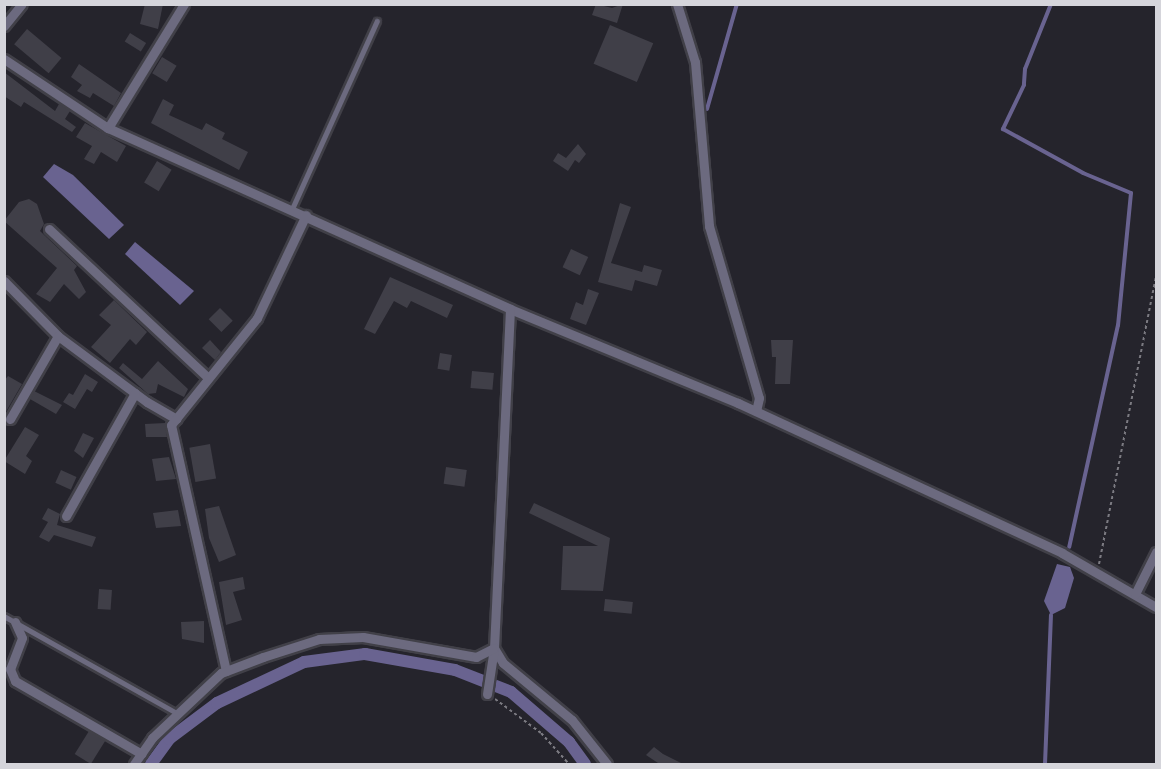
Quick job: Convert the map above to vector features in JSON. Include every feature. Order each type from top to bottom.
[{"type":"street","points":[[4,26],[22,4]]},
{"type":"street","points":[[108,128],[184,4]]},
{"type":"street","points":[[677,4],[695,63],[709,226],[759,398],[756,411]]},
{"type":"street","points":[[4,59],[108,128],[306,215],[510,309],[756,411],[1097,573],[1156,607]]},
{"type":"street","points":[[226,671],[171,425],[207,377],[257,318],[306,215]]},
{"type":"street","points":[[49,229],[207,377]]},
{"type":"street","points":[[4,281],[58,336],[135,393],[177,419]]},
{"type":"street","points":[[487,694],[494,648],[510,309]]},
{"type":"street","points":[[10,419],[58,336]]},
{"type":"street","points":[[66,516],[135,393]]},
{"type":"street","points":[[1135,594],[1156,552]]},
{"type":"street","points":[[15,622],[21,638],[10,669],[15,681],[141,754]]},
{"type":"street","points":[[134,765],[177,713],[226,671],[319,639],[363,637],[476,657],[494,648]]},
{"type":"street","points":[[494,648],[503,663],[572,720],[607,765]]},
{"type":"lane","points":[[292,209],[377,21]]},
{"type":"lane","points":[[4,616],[177,713]]},
{"type":"path","points":[[1097,573],[1156,275]]},
{"type":"path","points":[[487,694],[541,734],[569,765]]},
{"type":"shaded area","points":[[54,164],[73,175],[124,225],[109,239],[43,177]]},
{"type":"shaded area","points":[[135,242],[194,291],[180,305],[125,254]]},
{"type":"shaded area","points":[[1057,564],[1070,567],[1074,578],[1065,608],[1051,615],[1044,601]]},
{"type":"building","points":[[145,4],[163,4],[158,29],[140,24]]},
{"type":"building","points":[[596,4],[612,8],[623,4],[617,23],[592,15]]},
{"type":"building","points":[[610,25],[653,43],[637,82],[594,64]]},
{"type":"building","points":[[27,29],[61,58],[49,73],[14,44]]},
{"type":"building","points":[[130,33],[146,43],[141,52],[125,41]]},
{"type":"building","points":[[162,57],[177,66],[167,82],[152,73]]},
{"type":"building","points":[[79,64],[121,93],[114,106],[93,93],[90,98],[77,91],[82,85],[71,77]]},
{"type":"building","points":[[4,72],[55,111],[59,104],[70,111],[65,119],[76,127],[72,132],[24,102],[21,107],[4,96]]},
{"type":"building","points":[[163,99],[174,105],[169,115],[202,130],[206,123],[225,133],[222,139],[248,152],[239,170],[151,123]]},
{"type":"building","points":[[85,123],[126,146],[117,162],[101,152],[94,164],[84,159],[92,146],[76,137]]},
{"type":"building","points":[[578,144],[586,154],[579,163],[575,160],[568,171],[553,161],[558,153],[566,158]]},
{"type":"building","points":[[157,161],[172,170],[159,191],[144,182]]},
{"type":"building","points":[[29,199],[37,204],[44,224],[40,231],[77,266],[74,270],[86,292],[79,299],[64,284],[50,302],[36,294],[57,268],[4,221],[19,202]]},
{"type":"building","points":[[620,203],[631,207],[611,263],[642,272],[644,265],[662,270],[657,286],[635,280],[632,291],[598,282]]},
{"type":"building","points":[[571,249],[588,257],[580,275],[563,267]]},
{"type":"building","points":[[390,277],[453,305],[447,318],[411,301],[407,308],[394,301],[375,334],[364,329]]},
{"type":"building","points":[[588,289],[599,293],[586,325],[570,319],[576,302],[583,305]]},
{"type":"building","points":[[114,300],[147,332],[136,345],[130,339],[110,363],[91,347],[111,325],[99,315]]},
{"type":"building","points":[[220,308],[233,321],[221,332],[209,319]]},
{"type":"building","points":[[210,340],[221,352],[215,360],[202,348]]},
{"type":"building","points":[[771,340],[793,340],[790,384],[775,384],[776,357],[772,357]]},
{"type":"building","points":[[440,353],[452,355],[449,371],[437,369]]},
{"type":"building","points":[[158,361],[188,389],[184,397],[158,384],[156,393],[148,394],[119,368],[123,363],[142,379]]},
{"type":"building","points":[[472,371],[494,373],[492,390],[471,388]]},
{"type":"building","points":[[85,374],[98,382],[92,392],[87,389],[75,409],[63,402],[69,393],[73,395]]},
{"type":"building","points":[[8,376],[22,384],[4,415],[4,381]]},
{"type":"building","points":[[34,391],[62,405],[56,414],[30,399]]},
{"type":"building","points":[[165,423],[167,437],[146,437],[145,424]]},
{"type":"building","points":[[25,427],[39,435],[26,456],[32,461],[25,474],[4,461]]},
{"type":"building","points":[[83,433],[94,438],[83,458],[74,451]]},
{"type":"building","points":[[210,444],[216,478],[195,482],[189,448]]},
{"type":"building","points":[[169,457],[176,479],[156,481],[152,459]]},
{"type":"building","points":[[446,467],[467,470],[464,487],[444,484]]},
{"type":"building","points":[[61,470],[77,477],[71,490],[55,483]]},
{"type":"building","points":[[534,503],[610,538],[603,591],[561,590],[563,546],[598,546],[529,513]]},
{"type":"building","points":[[219,506],[236,555],[219,562],[209,538],[205,509]]},
{"type":"building","points":[[48,508],[60,514],[57,525],[96,537],[92,547],[54,535],[49,542],[39,537],[48,522],[42,519]]},
{"type":"building","points":[[178,510],[181,526],[156,528],[153,513]]},
{"type":"building","points":[[243,577],[245,589],[233,592],[242,620],[226,625],[219,582]]},
{"type":"building","points":[[99,589],[112,590],[111,610],[98,609]]},
{"type":"building","points":[[605,599],[633,602],[632,614],[604,611]]},
{"type":"building","points":[[204,621],[204,643],[182,639],[181,622]]},
{"type":"building","points":[[89,731],[105,741],[91,764],[75,754]]},
{"type":"building","points":[[654,747],[685,765],[661,765],[646,755]]},
{"type":"waterway","points":[[707,109],[737,4]]},
{"type":"waterway","points":[[1051,4],[1025,69],[1024,85],[1003,129],[1083,173],[1131,193],[1118,325],[1069,547]]},
{"type":"waterway","points":[[1045,764],[1051,615]]},
{"type":"waterway","points":[[151,764],[169,739],[217,703],[304,662],[365,654],[455,670],[511,692],[569,742],[585,764]]}]
